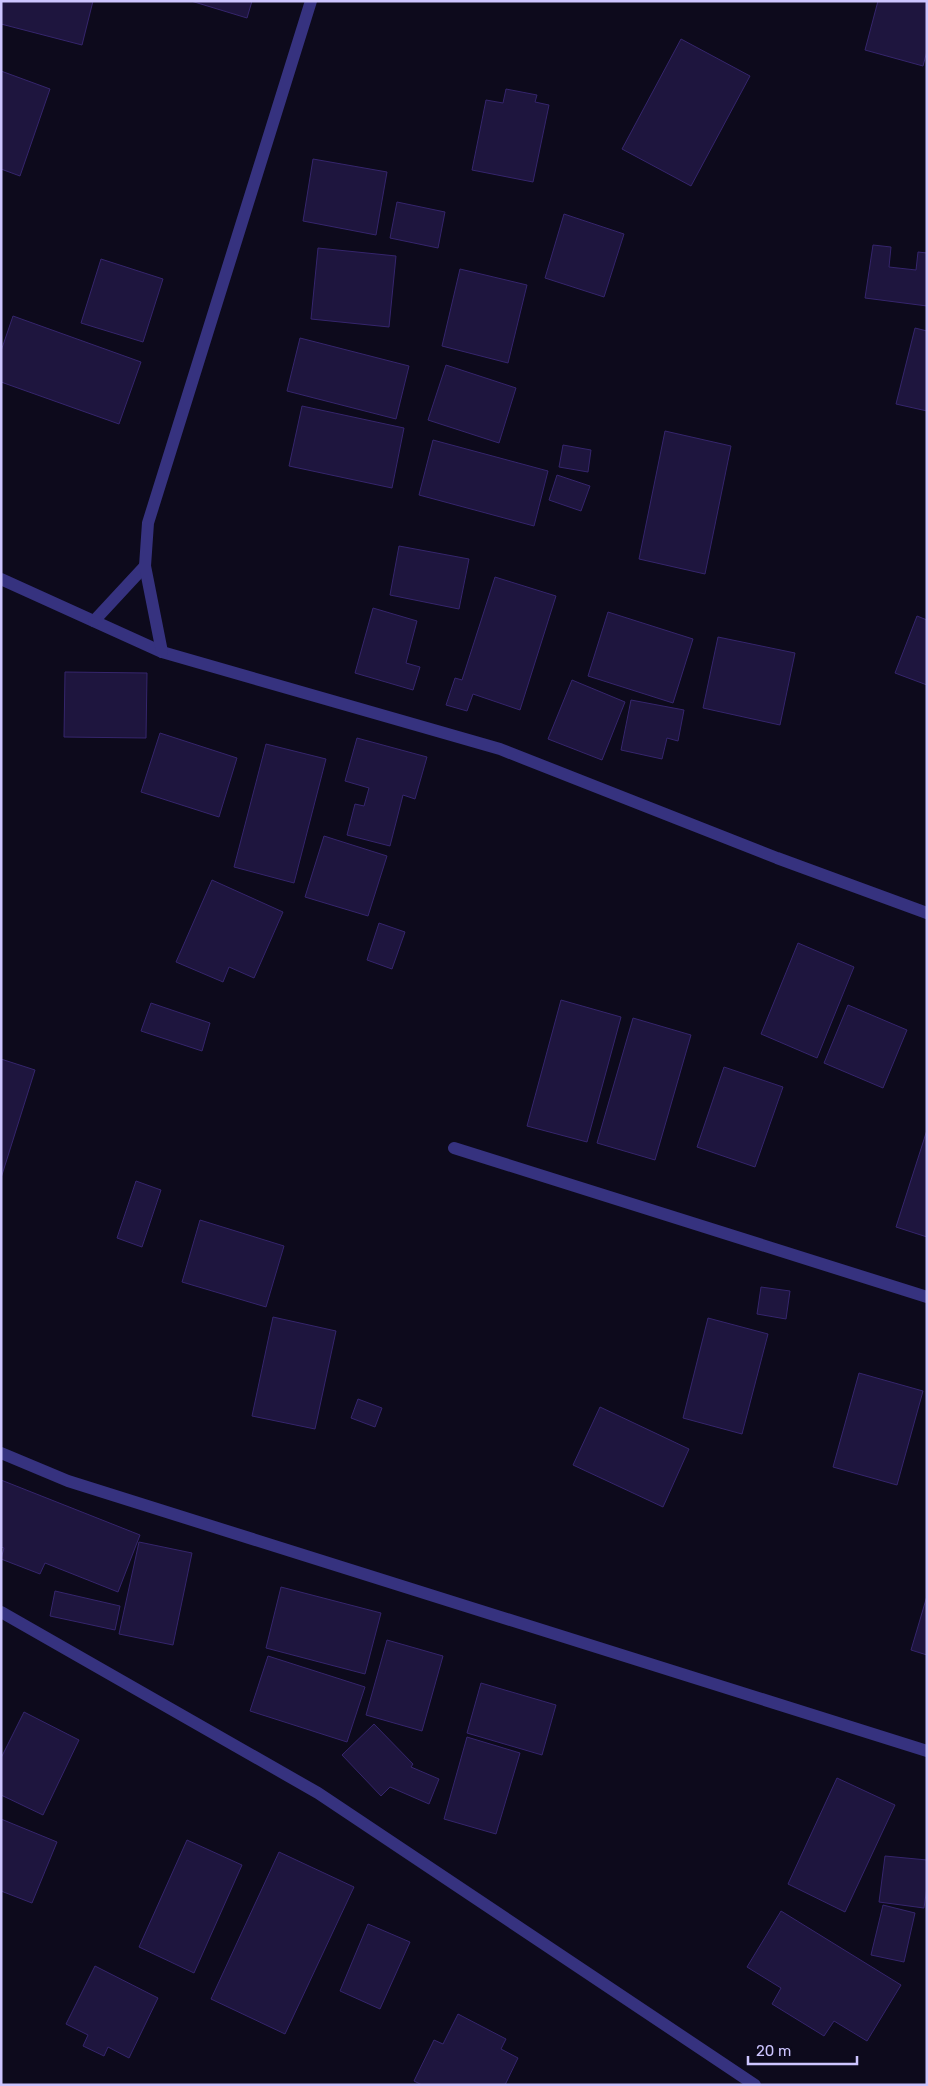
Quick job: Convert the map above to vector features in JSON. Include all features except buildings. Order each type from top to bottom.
[{"type":"street","points":[[162,652],[145,566],[148,523],[311,1]]},
{"type":"street","points":[[94,621],[145,566]]},
{"type":"street","points":[[1,579],[162,652],[500,749],[776,858],[927,913]]},
{"type":"street","points":[[454,1148],[927,1297]]},
{"type":"street","points":[[1,1453],[68,1481],[927,1751]]},
{"type":"street","points":[[1,1612],[318,1793],[755,2085]]}]
